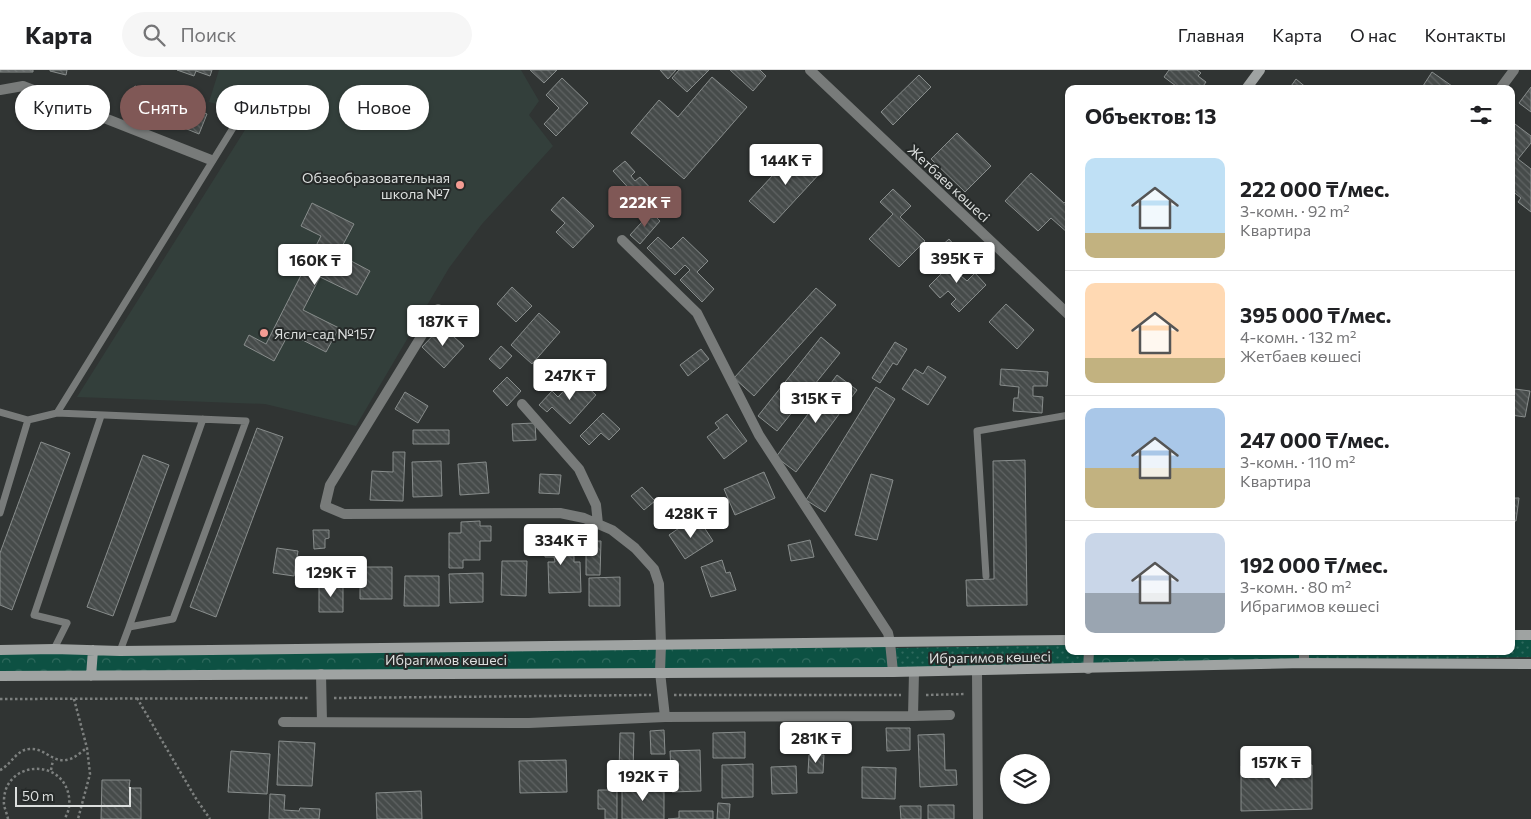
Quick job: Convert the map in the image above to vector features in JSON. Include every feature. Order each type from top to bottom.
[{"type":"street","name":"Жетбаев көшесі","points":[[810,70],[822,74],[1065,311]]},
{"type":"street","points":[[1249,85],[1260,70]]},
{"type":"street","points":[[1503,85],[1514,70]]},
{"type":"street","points":[[0,90],[24,86],[211,160]]},
{"type":"street","points":[[622,240],[697,313],[758,435],[888,633],[893,672]]},
{"type":"street","points":[[438,309],[330,485],[324,506],[344,514],[560,513],[584,518],[612,530],[635,548],[654,569],[659,584],[660,672],[665,717]]},
{"type":"street","points":[[522,404],[579,469],[596,505],[598,524]]},
{"type":"street","points":[[1515,635],[1531,635]]},
{"type":"street","name":"Ибрагимов көшесі","points":[[0,650],[120,651],[1065,640]]},
{"type":"street","points":[[91,676],[93,650]]},
{"type":"street","points":[[1088,669],[1089,655]]},
{"type":"street","points":[[1304,655],[1304,663]]},
{"type":"street","name":"Ибрагимов көшесі","points":[[0,676],[914,672],[1304,663],[1531,664]]},
{"type":"street","points":[[977,671],[978,819]]},
{"type":"street","points":[[912,716],[914,672]]},
{"type":"street","points":[[321,674],[322,722]]},
{"type":"street","points":[[283,722],[529,723],[665,717],[950,715]]},
{"type":"lane","points":[[57,413],[231,130]]},
{"type":"lane","points":[[0,412],[28,420],[57,413],[246,421],[174,620],[130,627]]},
{"type":"lane","points":[[54,649],[67,623],[34,615],[101,416]]},
{"type":"lane","points":[[986,576],[977,431],[1065,416]]},
{"type":"lane","points":[[120,651],[203,419]]},
{"type":"lane","points":[[0,512],[28,420]]},
{"type":"path","points":[[0,699],[913,695],[977,693]]},
{"type":"path","points":[[137,698],[210,819]]},
{"type":"path","points":[[74,699],[87,748],[90,774],[78,819]]},
{"type":"path","points":[[0,770],[22,750],[40,750],[53,759],[63,760],[72,759],[87,748]]},
{"type":"path","points":[[52,770],[53,759]]},
{"type":"path","points":[[8,819],[4,801],[6,788],[23,771],[36,768],[52,770],[68,789],[70,804],[64,819]]},
{"type":"shaded area","name":"Ясли-сад №157","points":[[219,70],[521,70],[539,101],[529,115],[553,146],[482,224],[449,268],[356,426],[265,404],[77,397],[245,130],[329,130],[329,85],[216,85],[216,104],[209,102]]},
{"type":"green space","points":[[1515,637],[1531,637],[1531,657],[1305,662],[1305,655],[1515,655]]},
{"type":"green space","points":[[1065,645],[1065,655],[1086,655],[1085,667],[896,668],[895,648]]},
{"type":"green space","points":[[889,647],[890,669],[0,674],[0,654]]},
{"type":"green space","points":[[1091,655],[1302,655],[1303,662],[1090,666]]},
{"type":"building","points":[[0,70],[33,70],[33,72],[0,72]]},
{"type":"building","points":[[50,70],[67,70],[66,75]]},
{"type":"building","points":[[177,70],[212,70],[210,76],[196,71],[194,76]]},
{"type":"building","points":[[530,70],[557,70],[544,83]]},
{"type":"building","points":[[660,70],[676,70],[668,79]]},
{"type":"building","points":[[679,70],[709,70],[687,92],[672,78]]},
{"type":"building","points":[[730,70],[760,70],[766,76],[753,91]]},
{"type":"building","points":[[1169,70],[1197,70],[1201,73],[1198,76],[1206,82],[1204,85],[1175,85],[1164,77]]},
{"type":"building","points":[[1432,72],[1451,85],[1424,85]]},
{"type":"building","points":[[919,75],[931,87],[893,125],[881,112]]},
{"type":"building","points":[[712,77],[747,107],[684,179],[631,133],[659,100],[678,117]]},
{"type":"building","points":[[562,78],[588,103],[556,136],[544,124],[559,108],[546,95]]},
{"type":"building","points":[[1296,79],[1303,85],[1292,85]]},
{"type":"building","points":[[1531,87],[1531,112],[1519,103]]},
{"type":"building","points":[[1515,124],[1531,136],[1531,143],[1518,159],[1531,169],[1531,212],[1518,202],[1521,198],[1515,193]]},
{"type":"building","points":[[189,130],[201,130],[199,134]]},
{"type":"building","points":[[957,133],[991,166],[965,192],[931,159]]},
{"type":"building","points":[[798,148],[822,171],[774,223],[749,201]]},
{"type":"building","points":[[625,161],[635,172],[631,176],[635,181],[640,177],[657,195],[645,206],[613,171]]},
{"type":"building","points":[[1031,173],[1065,202],[1065,230],[1051,218],[1038,231],[1005,201]]},
{"type":"building","points":[[893,189],[911,206],[900,217],[925,241],[899,267],[869,239],[893,214],[880,202]]},
{"type":"building","points":[[563,197],[594,226],[573,248],[556,232],[565,223],[551,210]]},
{"type":"building","points":[[312,203],[354,224],[338,254],[370,271],[357,295],[320,277],[303,310],[339,328],[326,352],[289,333],[274,361],[244,345],[249,335],[266,344],[321,236],[301,226]]},
{"type":"building","points":[[651,212],[660,221],[640,244],[630,235]]},
{"type":"building","points":[[658,237],[671,249],[683,237],[708,261],[697,272],[714,289],[702,302],[680,280],[690,270],[685,265],[675,275],[647,248]]},
{"type":"building","points":[[949,239],[956,247],[946,256],[939,248]]},
{"type":"building","points":[[955,254],[969,268],[961,276],[967,281],[975,273],[986,285],[959,312],[951,304],[956,299],[948,291],[940,298],[929,286],[948,267],[945,265]]},
{"type":"building","points":[[512,287],[532,306],[516,322],[497,304]]},
{"type":"building","points":[[816,288],[836,305],[754,396],[734,378]]},
{"type":"building","points":[[1006,304],[1034,330],[1017,349],[989,322]]},
{"type":"building","points":[[539,313],[560,332],[532,364],[511,345]]},
{"type":"building","points":[[442,326],[464,346],[444,368],[422,347]]},
{"type":"building","points":[[821,337],[840,353],[777,431],[758,416]]},
{"type":"building","points":[[895,342],[907,349],[897,365],[893,363],[880,383],[872,378]]},
{"type":"building","points":[[501,346],[512,356],[500,369],[489,359]]},
{"type":"building","points":[[701,349],[709,359],[688,376],[680,365]]},
{"type":"building","points":[[928,366],[946,377],[928,405],[902,389],[915,369],[923,374]]},
{"type":"building","points":[[1001,369],[1048,372],[1047,386],[1033,386],[1033,396],[1043,397],[1042,413],[1013,411],[1014,398],[1018,398],[1019,387],[1000,385]]},
{"type":"building","points":[[837,375],[857,390],[796,472],[776,457]]},
{"type":"building","points":[[507,377],[521,391],[507,406],[493,391]]},
{"type":"building","points":[[577,377],[596,395],[570,424],[552,407],[547,412],[539,405],[552,391],[558,397]]},
{"type":"building","points":[[876,387],[895,399],[825,512],[806,500]]},
{"type":"building","points":[[1515,389],[1530,391],[1525,417],[1515,416]]},
{"type":"building","points":[[405,392],[428,406],[418,423],[395,409]]},
{"type":"building","points":[[603,413],[620,429],[609,440],[601,433],[589,445],[580,436]]},
{"type":"building","points":[[727,414],[747,441],[724,459],[707,437],[719,428],[715,423]]},
{"type":"building","points":[[535,423],[536,440],[513,441],[512,424]]},
{"type":"building","points":[[257,428],[283,437],[216,617],[190,607]]},
{"type":"building","points":[[413,430],[449,430],[449,444],[413,444]]},
{"type":"building","points":[[41,442],[70,453],[12,610],[0,605],[0,553]]},
{"type":"building","points":[[393,452],[405,452],[403,501],[370,500],[372,471],[393,472]]},
{"type":"building","points":[[143,455],[169,465],[113,616],[87,607]]},
{"type":"building","points":[[1025,460],[1027,605],[967,606],[966,580],[994,579],[993,461]]},
{"type":"building","points":[[441,461],[442,496],[413,497],[412,462]]},
{"type":"building","points":[[486,462],[489,493],[460,495],[458,464]]},
{"type":"building","points":[[764,472],[775,498],[735,515],[724,489]]},
{"type":"building","points":[[540,474],[561,475],[559,494],[539,493]]},
{"type":"building","points":[[871,474],[893,480],[877,540],[855,535]]},
{"type":"building","points":[[642,487],[655,501],[644,510],[631,496]]},
{"type":"building","points":[[1515,498],[1519,498],[1516,521]]},
{"type":"building","points":[[480,521],[480,526],[491,526],[491,541],[480,541],[480,560],[463,560],[463,568],[449,568],[449,533],[461,533],[461,522]]},
{"type":"building","points":[[700,521],[713,541],[685,559],[669,535],[685,524],[688,529]]},
{"type":"building","points":[[560,529],[560,556],[574,556],[574,562],[580,562],[581,592],[549,593],[548,562],[555,562],[554,557],[545,557],[544,530]]},
{"type":"building","points":[[313,530],[329,530],[329,538],[325,539],[325,548],[314,549]]},
{"type":"building","points":[[810,540],[814,557],[791,561],[788,545]]},
{"type":"building","points":[[586,541],[601,541],[600,575],[586,575]]},
{"type":"building","points":[[277,548],[298,551],[294,576],[273,573]]},
{"type":"building","points":[[722,560],[726,573],[730,572],[736,590],[711,597],[701,567]]},
{"type":"building","points":[[502,561],[527,561],[526,596],[501,595]]},
{"type":"building","points":[[360,567],[392,567],[392,599],[360,599]]},
{"type":"building","points":[[483,573],[483,602],[450,603],[449,574]]},
{"type":"building","points":[[405,576],[439,576],[439,606],[404,606]]},
{"type":"building","points":[[620,577],[620,606],[589,606],[589,578]]},
{"type":"building","points":[[319,584],[343,584],[343,612],[319,612]]},
{"type":"building","points":[[886,728],[910,728],[910,750],[887,751]]},
{"type":"building","points":[[664,730],[665,754],[651,754],[650,731]]},
{"type":"building","points":[[745,732],[745,758],[713,758],[713,733]]},
{"type":"building","points":[[620,733],[634,733],[633,773],[619,773]]},
{"type":"building","points":[[944,734],[945,770],[956,770],[957,785],[920,787],[918,735]]},
{"type":"building","points":[[279,741],[315,743],[312,786],[277,785]]},
{"type":"building","points":[[700,750],[701,791],[672,792],[670,751]]},
{"type":"building","points":[[231,751],[270,754],[267,794],[228,792]]},
{"type":"building","points":[[809,755],[824,755],[823,773],[808,773]]},
{"type":"building","points":[[566,760],[567,792],[520,793],[519,761]]},
{"type":"building","points":[[753,764],[753,797],[722,798],[722,765]]},
{"type":"building","points":[[1312,765],[1312,809],[1241,811],[1241,766]]},
{"type":"building","points":[[796,766],[797,793],[772,794],[771,767]]},
{"type":"building","points":[[862,767],[896,768],[895,799],[862,798]]},
{"type":"building","points":[[102,780],[130,780],[129,788],[141,788],[141,819],[101,819]]},
{"type":"building","points":[[622,784],[664,784],[664,819],[622,819]]},
{"type":"building","points":[[598,790],[617,790],[617,819],[605,819],[605,809],[598,809]]},
{"type":"building","points":[[421,791],[422,819],[377,819],[376,793]]},
{"type":"building","points":[[270,794],[285,795],[284,810],[299,811],[300,808],[320,809],[319,819],[269,819]]},
{"type":"building","points":[[718,803],[730,804],[729,819],[717,819]]},
{"type":"building","points":[[928,805],[954,805],[954,819],[928,819]]},
{"type":"building","points":[[900,806],[921,806],[921,819],[901,819]]},
{"type":"building","points":[[679,811],[713,811],[713,819],[668,819],[679,818]]},
{"type":"place","name":"Обзеобразовательная школа №7","points":[[460,185]]},
{"type":"place","name":"Ясли-сад №157","points":[[264,333]]}]
